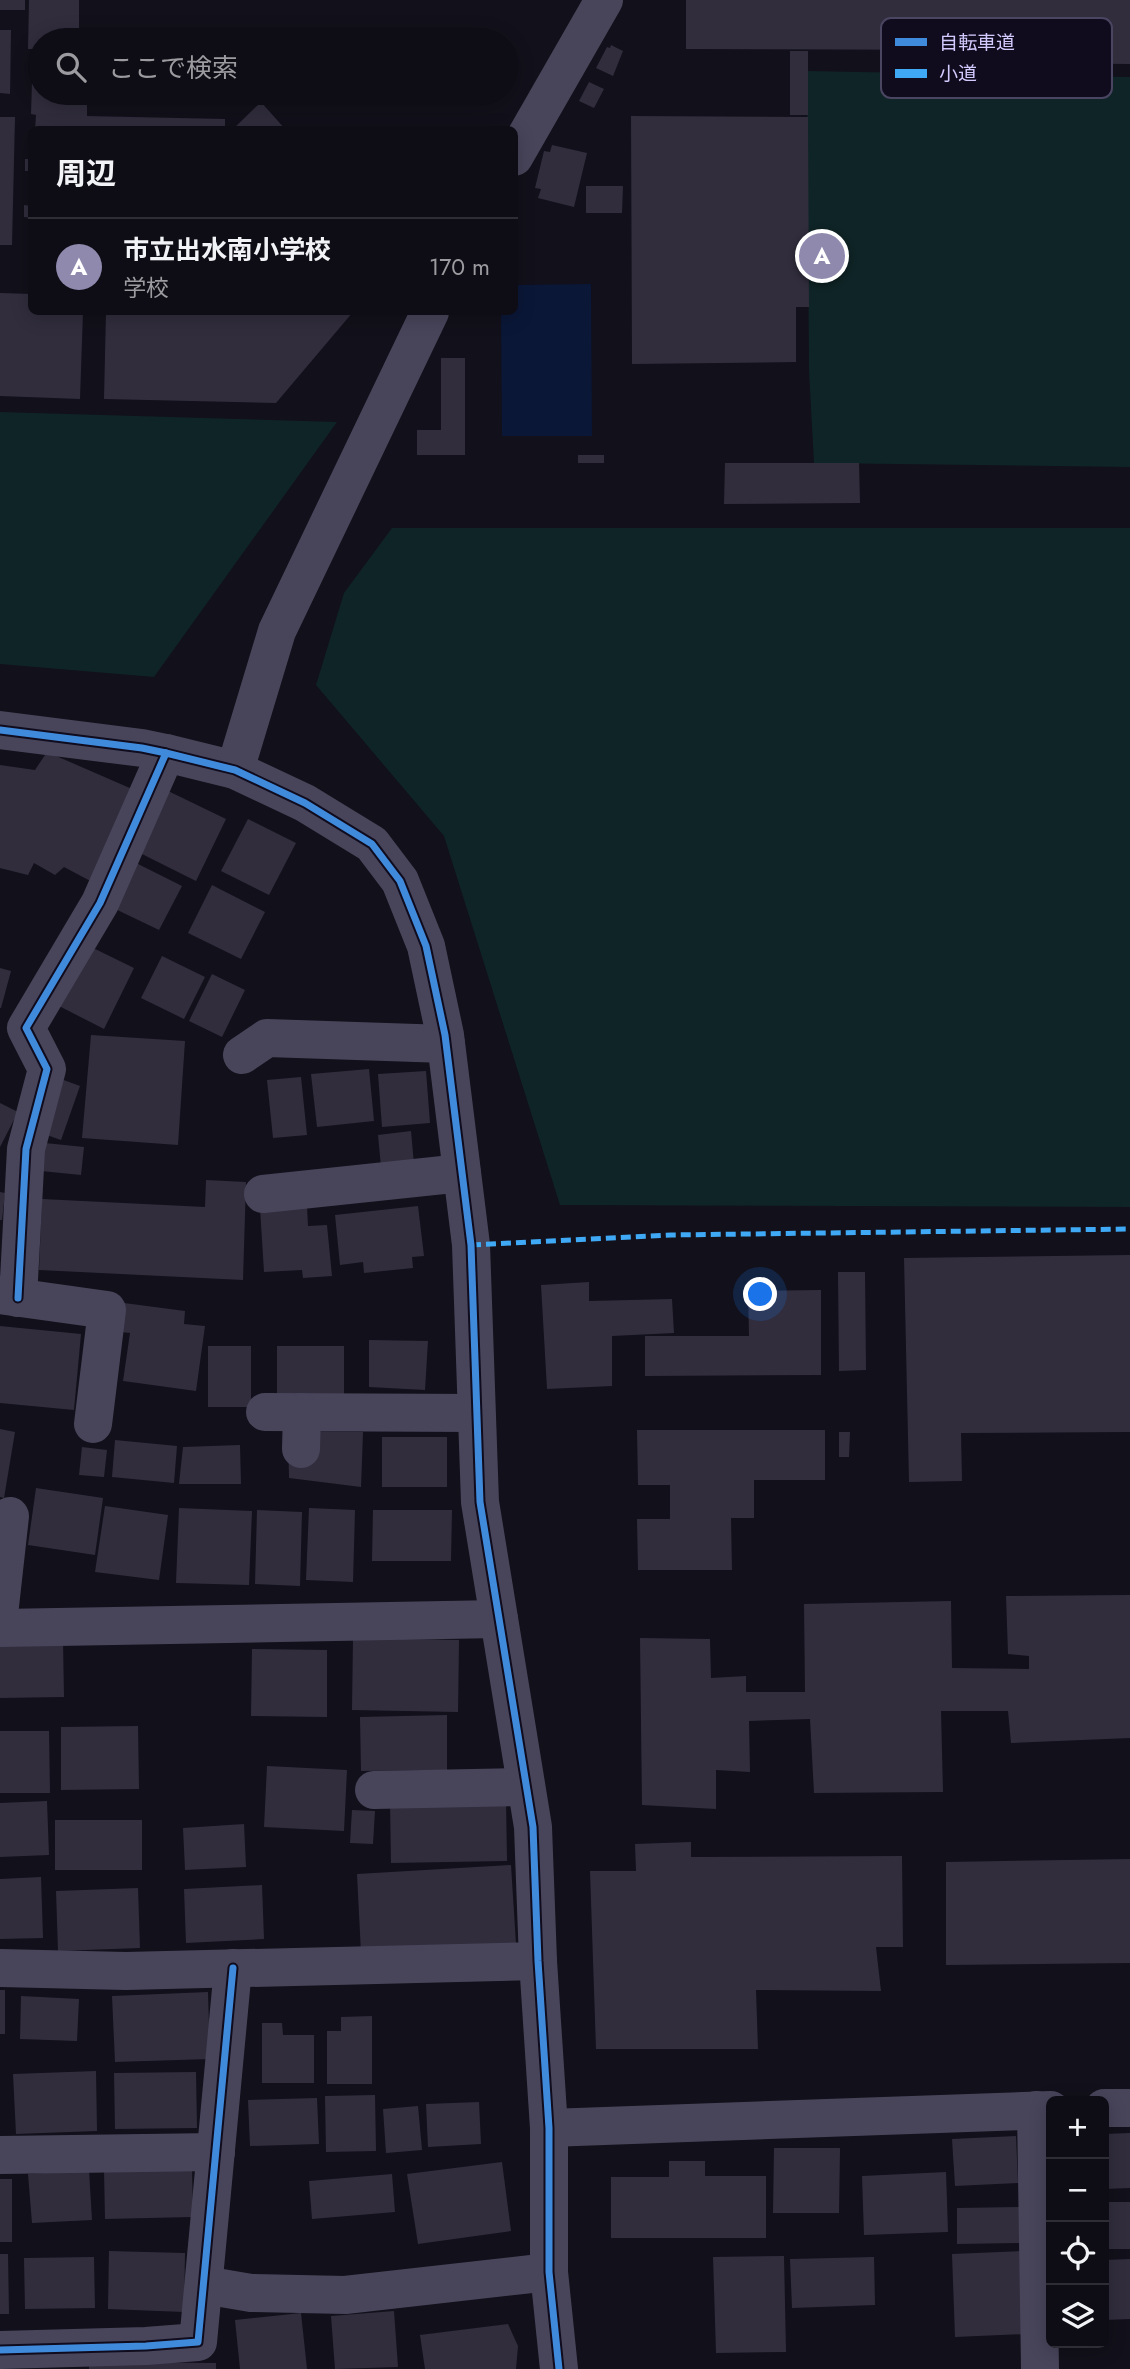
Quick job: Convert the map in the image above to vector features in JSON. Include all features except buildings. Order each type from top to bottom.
[{"type":"street","points":[[518,150],[604,0]]},
{"type":"street","points":[[235,770],[277,631],[429,315]]},
{"type":"street","points":[[0,730],[166,753],[235,770],[305,803],[372,844],[400,881],[426,946],[446,1044],[471,1245],[480,1502],[533,1827],[538,1961],[549,2128],[549,2273],[559,2369]]},
{"type":"street","points":[[93,1424],[107,1310],[9,1297],[26,1149],[47,1069],[26,1028],[100,904],[166,753]]},
{"type":"street","points":[[242,1055],[267,1038],[446,1044]]},
{"type":"street","points":[[263,1194],[462,1173]]},
{"type":"street","points":[[265,1412],[302,1431],[476,1413]]},
{"type":"street","points":[[0,1606],[10,1516]]},
{"type":"street","points":[[0,1628],[499,1619]]},
{"type":"street","points":[[374,1790],[526,1787]]},
{"type":"street","points":[[0,1968],[126,1971],[538,1961]]},
{"type":"street","points":[[0,2350],[198,2342],[233,1968]]},
{"type":"street","points":[[1109,2108],[1130,2108]]},
{"type":"street","points":[[549,2128],[1044,2110],[1040,2369]]},
{"type":"street","points":[[0,2155],[216,2152]]},
{"type":"street","points":[[204,2285],[251,2293],[345,2295],[549,2273]]},
{"type":"green space","points":[[807,71],[881,72],[881,98],[1112,98],[1112,77],[1130,77],[1130,467],[814,463],[809,371]]},
{"type":"green space","points":[[0,412],[337,422],[154,677],[0,664]]},
{"type":"green space","points":[[392,528],[1130,528],[1130,1207],[560,1205],[444,836],[316,685],[344,593]]},
{"type":"water","points":[[591,284],[592,436],[502,436],[501,315],[518,315],[518,285]]},
{"type":"marked path","points":[[471,1245],[671,1235],[1130,1229]]},
{"type":"cycle path","points":[[0,730],[166,753],[235,770],[305,803],[372,844],[400,881],[426,946],[445,1035],[471,1245],[480,1502],[533,1827],[538,1961],[549,2128],[549,2272],[559,2369]]},
{"type":"cycle path","points":[[18,1298],[26,1149],[47,1069],[26,1028],[100,903],[166,753]]},
{"type":"cycle path","points":[[0,2350],[198,2342],[233,1968]]},
{"type":"place","name":"市立出水南小学校","points":[[822,256]]}]
